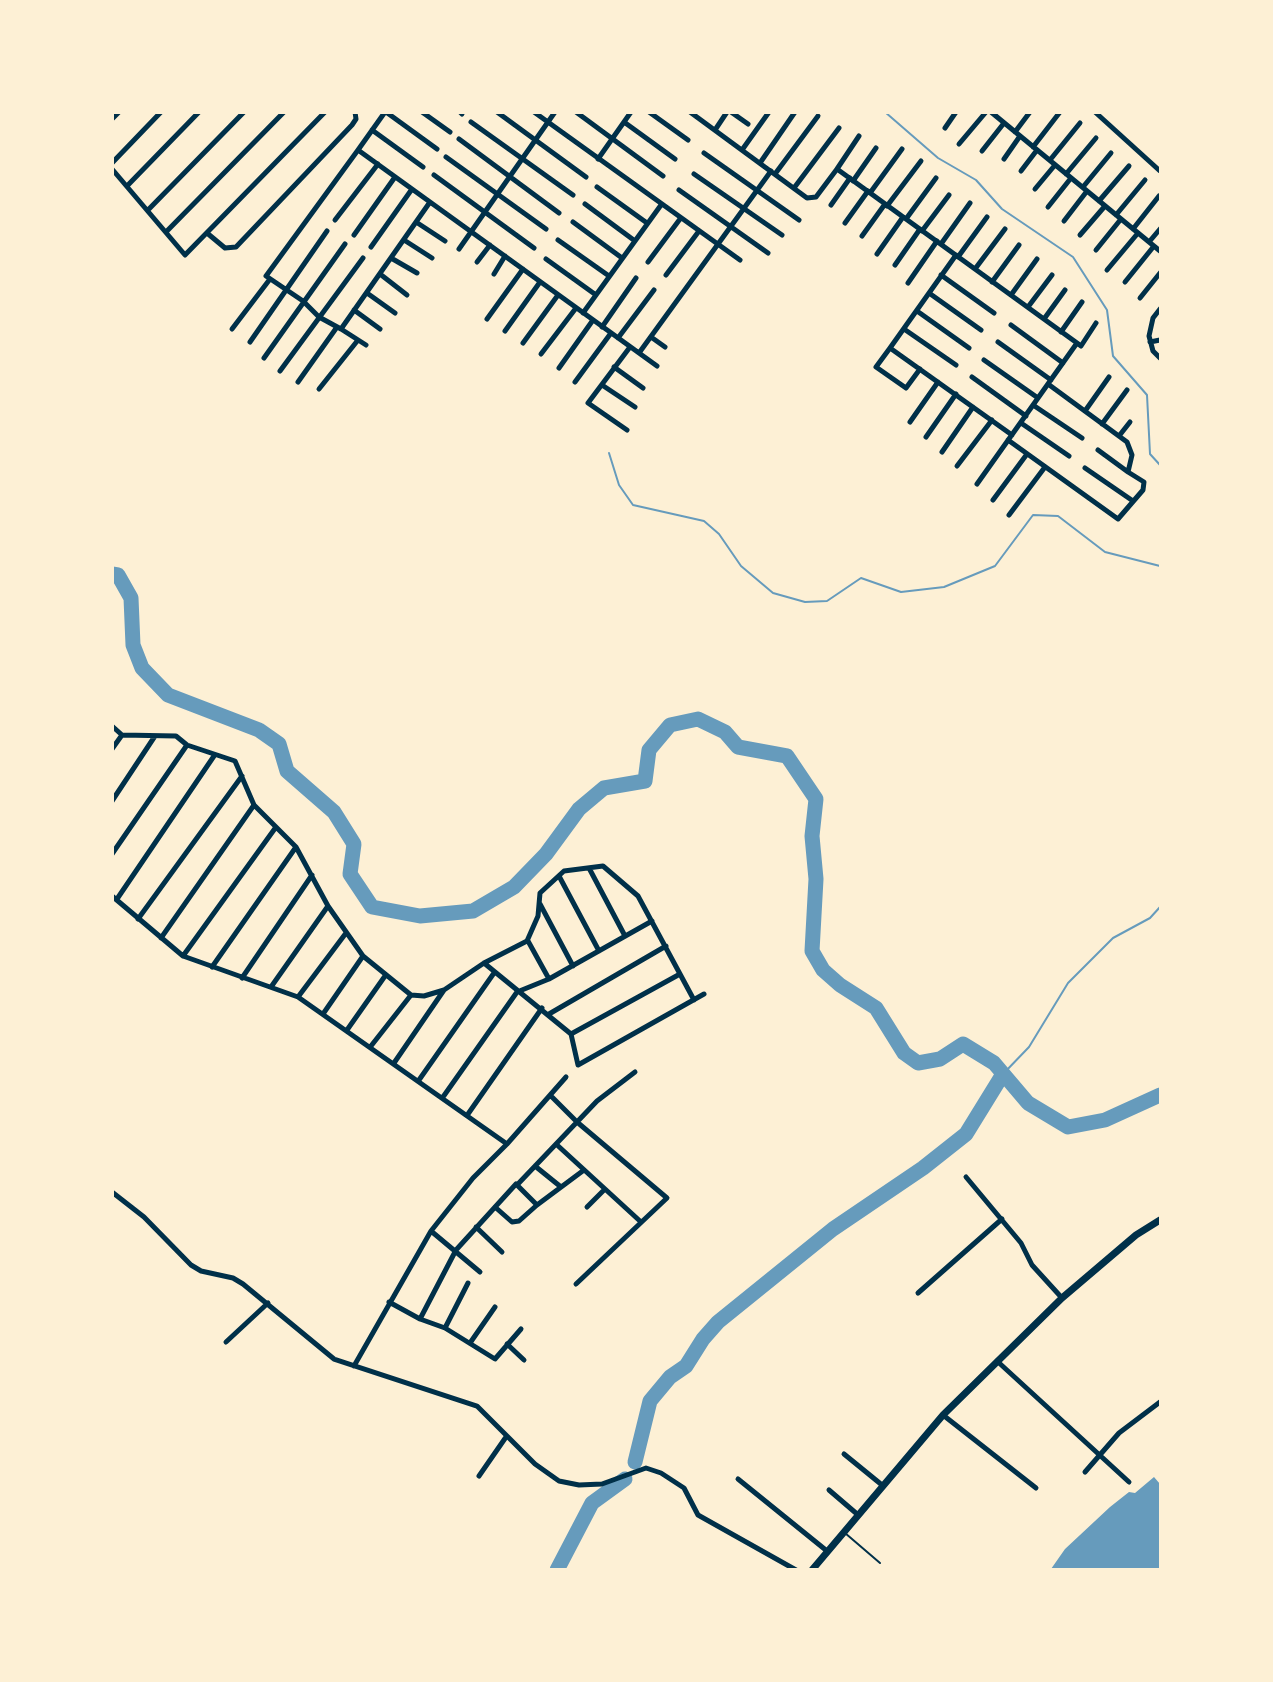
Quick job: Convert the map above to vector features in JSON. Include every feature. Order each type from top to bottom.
[{"type":"main road","points":[[812,1569],[943,1415],[997,1361],[1062,1298],[1136,1235],[1161,1220]]},
{"type":"street","points":[[112,119],[119,112]]},
{"type":"street","points":[[112,163],[161,112]]},
{"type":"street","points":[[128,185],[200,112]]},
{"type":"street","points":[[148,210],[244,112]]},
{"type":"street","points":[[166,232],[284,112]]},
{"type":"street","points":[[112,169],[128,185],[185,255],[325,112]]},
{"type":"street","points":[[207,233],[225,248],[236,247],[352,125],[356,119],[355,112]]},
{"type":"street","points":[[366,345],[318,317],[303,301],[266,276],[386,112],[437,149]]},
{"type":"street","points":[[422,112],[450,132]]},
{"type":"street","points":[[497,112],[586,177]]},
{"type":"street","points":[[534,112],[740,260]]},
{"type":"street","points":[[459,249],[555,112]]},
{"type":"street","points":[[576,112],[663,176]]},
{"type":"street","points":[[598,159],[631,112]]},
{"type":"street","points":[[649,112],[688,140]]},
{"type":"street","points":[[690,112],[807,198],[816,197],[859,136]]},
{"type":"street","points":[[715,130],[729,112],[748,124]]},
{"type":"street","points":[[742,150],[768,112]]},
{"type":"street","points":[[760,163],[795,112]]},
{"type":"street","points":[[945,128],[956,112]]},
{"type":"street","points":[[959,144],[986,112]]},
{"type":"street","points":[[991,112],[1161,251]]},
{"type":"street","points":[[1015,132],[1030,112]]},
{"type":"street","points":[[1021,171],[1060,112]]},
{"type":"street","points":[[1095,112],[1161,171]]},
{"type":"street","points":[[639,353],[756,191],[818,116]]},
{"type":"street","points":[[471,122],[573,195]]},
{"type":"street","points":[[624,122],[675,159]]},
{"type":"street","points":[[982,151],[1004,123]]},
{"type":"street","points":[[1035,189],[1080,123]]},
{"type":"street","points":[[794,188],[839,128]]},
{"type":"street","points":[[372,130],[423,167]]},
{"type":"street","points":[[1004,159],[1020,136]]},
{"type":"street","points":[[1048,207],[1096,138]]},
{"type":"street","points":[[459,139],[559,213]]},
{"type":"street","points":[[831,205],[876,148]]},
{"type":"street","points":[[845,223],[902,148]]},
{"type":"street","points":[[358,150],[657,366]]},
{"type":"street","points":[[704,153],[799,220]]},
{"type":"street","points":[[1064,221],[1111,153]]},
{"type":"street","points":[[446,157],[546,229]]},
{"type":"street","points":[[862,236],[921,161]]},
{"type":"street","points":[[335,220],[378,164]]},
{"type":"street","points":[[1099,201],[1129,166]]},
{"type":"street","points":[[837,169],[1081,346],[1096,323]]},
{"type":"street","points":[[694,174],[782,235]]},
{"type":"street","points":[[434,175],[534,248]]},
{"type":"street","points":[[354,235],[396,177]]},
{"type":"street","points":[[877,254],[936,178]]},
{"type":"street","points":[[1096,250],[1145,180]]},
{"type":"street","points":[[597,187],[648,223]]},
{"type":"street","points":[[371,247],[412,189]]},
{"type":"street","points":[[679,190],[768,253]]},
{"type":"street","points":[[895,265],[949,195]]},
{"type":"street","points":[[1107,270],[1159,196]]},
{"type":"street","points":[[297,381],[367,293],[430,202]]},
{"type":"street","points":[[908,283],[970,203]]},
{"type":"street","points":[[585,204],[635,241]]},
{"type":"street","points":[[583,313],[661,205]]},
{"type":"street","points":[[1080,235],[1105,206]]},
{"type":"street","points":[[920,369],[906,388],[876,367],[987,217]]},
{"type":"street","points":[[648,262],[680,219]]},
{"type":"street","points":[[416,222],[445,241]]},
{"type":"street","points":[[573,222],[622,258]]},
{"type":"street","points":[[975,269],[1005,229]]},
{"type":"street","points":[[1125,282],[1161,229]]},
{"type":"street","points":[[250,342],[327,231]]},
{"type":"street","points":[[666,275],[699,231]]},
{"type":"street","points":[[404,240],[432,258]]},
{"type":"street","points":[[558,240],[609,276]]},
{"type":"street","points":[[264,358],[345,244]]},
{"type":"street","points":[[477,262],[489,245]]},
{"type":"street","points":[[992,282],[1019,245]]},
{"type":"street","points":[[494,274],[505,256]]},
{"type":"street","points":[[280,371],[363,258]]},
{"type":"street","points":[[391,258],[417,273]]},
{"type":"street","points":[[1011,295],[1037,259]]},
{"type":"street","points":[[546,260],[596,295]]},
{"type":"street","points":[[487,318],[523,269]]},
{"type":"street","points":[[1140,298],[1161,273]]},
{"type":"street","points":[[380,274],[407,295]]},
{"type":"street","points":[[942,275],[994,313]]},
{"type":"street","points":[[1028,308],[1052,275]]},
{"type":"street","points":[[602,327],[636,278]]},
{"type":"street","points":[[232,329],[270,279]]},
{"type":"street","points":[[505,331],[540,282]]},
{"type":"street","points":[[618,338],[654,290]]},
{"type":"street","points":[[1044,319],[1065,290]]},
{"type":"street","points":[[367,293],[395,313]]},
{"type":"street","points":[[929,293],[981,330]]},
{"type":"street","points":[[523,343],[558,295]]},
{"type":"street","points":[[1061,332],[1082,302]]},
{"type":"street","points":[[541,354],[576,308]]},
{"type":"street","points":[[1161,309],[1153,318],[1149,336],[1153,351],[1161,358]]},
{"type":"street","points":[[354,310],[380,329]]},
{"type":"street","points":[[917,310],[969,348]]},
{"type":"street","points":[[1153,318],[1161,316]]},
{"type":"street","points":[[559,368],[593,320]]},
{"type":"street","points":[[1011,325],[1063,363]]},
{"type":"street","points":[[904,328],[956,365]]},
{"type":"street","points":[[575,382],[611,333]]},
{"type":"street","points":[[651,338],[665,347]]},
{"type":"street","points":[[319,389],[358,340]]},
{"type":"street","points":[[1150,342],[1161,340]]},
{"type":"street","points":[[998,342],[1127,442],[1132,455],[1128,472]]},
{"type":"street","points":[[977,484],[1077,343]]},
{"type":"street","points":[[627,430],[588,403],[630,346]]},
{"type":"street","points":[[890,348],[992,420],[1027,454],[1118,519],[1143,490],[1144,482],[1098,450]]},
{"type":"street","points":[[984,360],[1038,398]]},
{"type":"street","points":[[615,368],[643,388]]},
{"type":"street","points":[[972,377],[1026,416]]},
{"type":"street","points":[[1085,411],[1109,377]]},
{"type":"street","points":[[909,422],[938,382]]},
{"type":"street","points":[[602,385],[635,407]]},
{"type":"street","points":[[1102,424],[1127,390]]},
{"type":"street","points":[[926,437],[956,394]]},
{"type":"street","points":[[1033,405],[1082,438]]},
{"type":"street","points":[[942,452],[973,407]]},
{"type":"street","points":[[957,466],[992,420]]},
{"type":"street","points":[[1119,436],[1130,422]]},
{"type":"street","points":[[1021,423],[1069,456]]},
{"type":"street","points":[[993,500],[1027,454]]},
{"type":"street","points":[[1009,515],[1045,467]]},
{"type":"street","points":[[1085,468],[1133,501]]},
{"type":"street","points":[[112,726],[122,735],[176,736],[187,745],[214,756],[235,761],[254,805],[296,847],[328,906],[363,956],[411,995],[424,996],[444,990],[484,963],[528,941],[538,916],[540,892],[564,871],[603,866],[639,896],[694,1000]]},
{"type":"street","points":[[112,749],[122,735]]},
{"type":"street","points":[[112,801],[155,736]]},
{"type":"street","points":[[112,854],[187,745]]},
{"type":"street","points":[[214,756],[115,897],[183,956],[298,997],[468,1113],[507,1143]]},
{"type":"street","points":[[138,919],[242,776]]},
{"type":"street","points":[[161,938],[254,805]]},
{"type":"street","points":[[183,956],[276,827]]},
{"type":"street","points":[[212,967],[296,847]]},
{"type":"street","points":[[589,868],[625,936]]},
{"type":"street","points":[[242,978],[312,875]]},
{"type":"street","points":[[559,876],[598,951]]},
{"type":"street","points":[[539,903],[573,966]]},
{"type":"street","points":[[271,987],[328,906]]},
{"type":"street","points":[[443,1097],[517,992],[549,980],[652,921]]},
{"type":"street","points":[[298,997],[346,933]]},
{"type":"street","points":[[528,941],[549,980]]},
{"type":"street","points":[[549,1014],[666,946]]},
{"type":"street","points":[[323,1014],[363,956]]},
{"type":"street","points":[[484,963],[517,992],[542,1008],[571,1034],[578,1065],[704,994]]},
{"type":"street","points":[[419,1080],[494,973]]},
{"type":"street","points":[[571,1034],[680,974]]},
{"type":"street","points":[[347,1030],[385,976]]},
{"type":"street","points":[[394,1063],[444,990]]},
{"type":"street","points":[[371,1046],[411,995]]},
{"type":"street","points":[[468,1113],[542,1008]]},
{"type":"street","points":[[420,1319],[456,1250],[476,1227],[597,1101],[635,1072]]},
{"type":"street","points":[[354,1366],[431,1231],[472,1178],[566,1077]]},
{"type":"street","points":[[550,1095],[577,1122],[667,1198],[576,1284]]},
{"type":"street","points":[[556,1144],[641,1222]]},
{"type":"street","points":[[535,1166],[561,1187]]},
{"type":"street","points":[[495,1207],[512,1222],[519,1221],[584,1170]]},
{"type":"street","points":[[966,1176],[1021,1242],[1032,1265],[1062,1298]]},
{"type":"street","points":[[517,1185],[537,1205]]},
{"type":"street","points":[[587,1207],[605,1189]]},
{"type":"street","points":[[112,1192],[151,1223],[191,1265],[210,1274],[233,1278],[268,1303],[327,1355],[354,1366],[469,1402],[484,1412],[506,1437],[539,1468],[564,1483],[602,1484],[646,1468],[661,1473],[684,1488],[698,1515],[796,1569]]},
{"type":"street","points":[[918,1293],[1002,1219]]},
{"type":"street","points":[[476,1227],[502,1252]]},
{"type":"street","points":[[431,1231],[480,1272]]},
{"type":"street","points":[[445,1328],[468,1283]]},
{"type":"street","points":[[389,1302],[420,1319],[445,1328],[495,1359],[521,1329]]},
{"type":"street","points":[[226,1342],[268,1303]]},
{"type":"street","points":[[470,1343],[495,1307]]},
{"type":"street","points":[[507,1344],[524,1360]]},
{"type":"street","points":[[997,1361],[1129,1482]]},
{"type":"street","points":[[1085,1472],[1119,1433],[1161,1402]]},
{"type":"street","points":[[943,1415],[1036,1488]]},
{"type":"street","points":[[479,1476],[506,1437]]},
{"type":"street","points":[[844,1454],[882,1485]]},
{"type":"street","points":[[738,1479],[826,1551]]},
{"type":"street","points":[[830,1490],[857,1514]]},
{"type":"lane","points":[[843,1531],[880,1563]]},
{"type":"water","points":[[1154,1477],[1160,1484],[1160,1569],[1051,1569],[1065,1549],[1110,1507],[1129,1492],[1135,1493]]},
{"type":"waterway","points":[[885,112],[938,158],[976,180],[1002,209],[1073,257],[1107,310],[1113,356],[1147,395],[1150,454],[1160,465]]},
{"type":"waterway","points":[[609,453],[619,485],[633,505],[704,521],[719,534],[741,566],[773,593],[805,602],[827,601],[861,578],[901,592],[944,587],[995,566],[1033,515],[1058,516],[1105,552],[1160,566]]},
{"type":"waterway","points":[[112,574],[118,575],[131,598],[133,645],[142,668],[168,695],[259,730],[279,744],[287,771],[334,812],[354,844],[350,874],[372,907],[420,916],[473,911],[514,887],[546,854],[579,809],[604,788],[645,781],[649,750],[670,725],[698,719],[725,732],[738,747],[787,756],[816,799],[812,836],[816,879],[812,951],[823,970],[840,985],[876,1008],[904,1053],[918,1063],[940,1059],[963,1044],[994,1063],[1028,1103],[1068,1127],[1105,1120],[1160,1095]]},
{"type":"waterway","points":[[1003,1074],[1029,1047],[1068,983],[1113,938],[1150,918],[1160,907]]},
{"type":"waterway","points":[[635,1462],[650,1401],[670,1377],[686,1366],[703,1339],[718,1322],[833,1229],[923,1168],[966,1134],[1003,1074]]},
{"type":"waterway","points":[[557,1570],[592,1503],[625,1479]]}]
